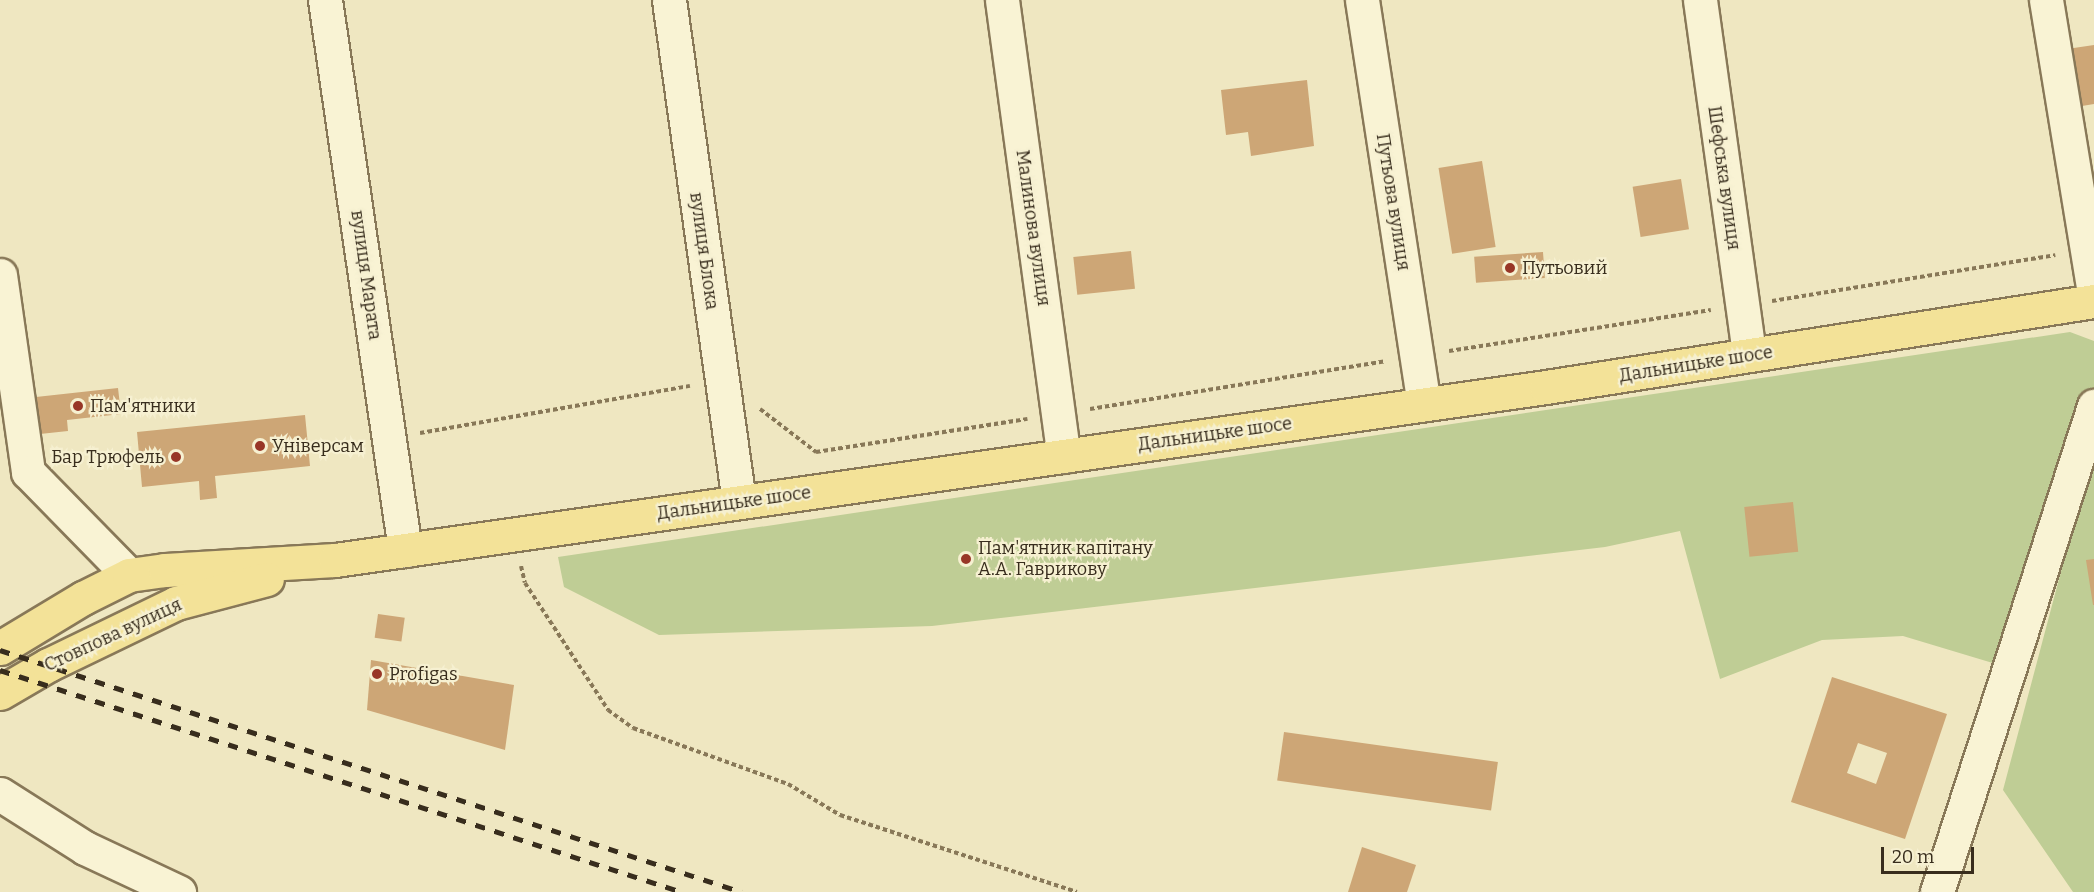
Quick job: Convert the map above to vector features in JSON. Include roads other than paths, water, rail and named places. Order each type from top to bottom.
[{"type":"main road","name":"Дальницьке шосе","points":[[335,560],[1424,405],[2094,301]]},
{"type":"main road","points":[[0,648],[83,598],[129,576],[165,570],[335,560]]},
{"type":"main road","name":"Стовпова вулиця","points":[[0,693],[58,661],[176,603],[335,560]]},
{"type":"street","name":"вулиця Марата","points":[[325,0],[405,550]]},
{"type":"street","name":"вулиця Блока","points":[[669,0],[739,502]]},
{"type":"street","name":"Малинова вулиця","points":[[1002,0],[1064,456]]},
{"type":"street","name":"Путьова вулиця","points":[[1362,0],[1424,405]]},
{"type":"street","name":"Шефська вулиця","points":[[1700,0],[1749,355]]},
{"type":"street","points":[[2046,0],[2094,292]]},
{"type":"street","points":[[0,275],[14,469],[129,576]]},
{"type":"street","points":[[1936,892],[2094,406]]},
{"type":"street","points":[[0,794],[85,848],[179,892]]},
{"type":"railway","points":[[0,650],[742,892]]},
{"type":"railway","points":[[0,670],[682,892]]},
{"type":"place","name":"Путьовий","points":[[1510,268]]},
{"type":"place","name":"Пам'ятники","points":[[78,406]]},
{"type":"place","name":"Універсам","points":[[260,446]]},
{"type":"place","name":"Бар Трюфель","points":[[176,457]]},
{"type":"place","name":"Пам'ятник капітану А.А. Гаврикову","points":[[966,559]]},
{"type":"place","name":"Profigas","points":[[377,674]]}]
